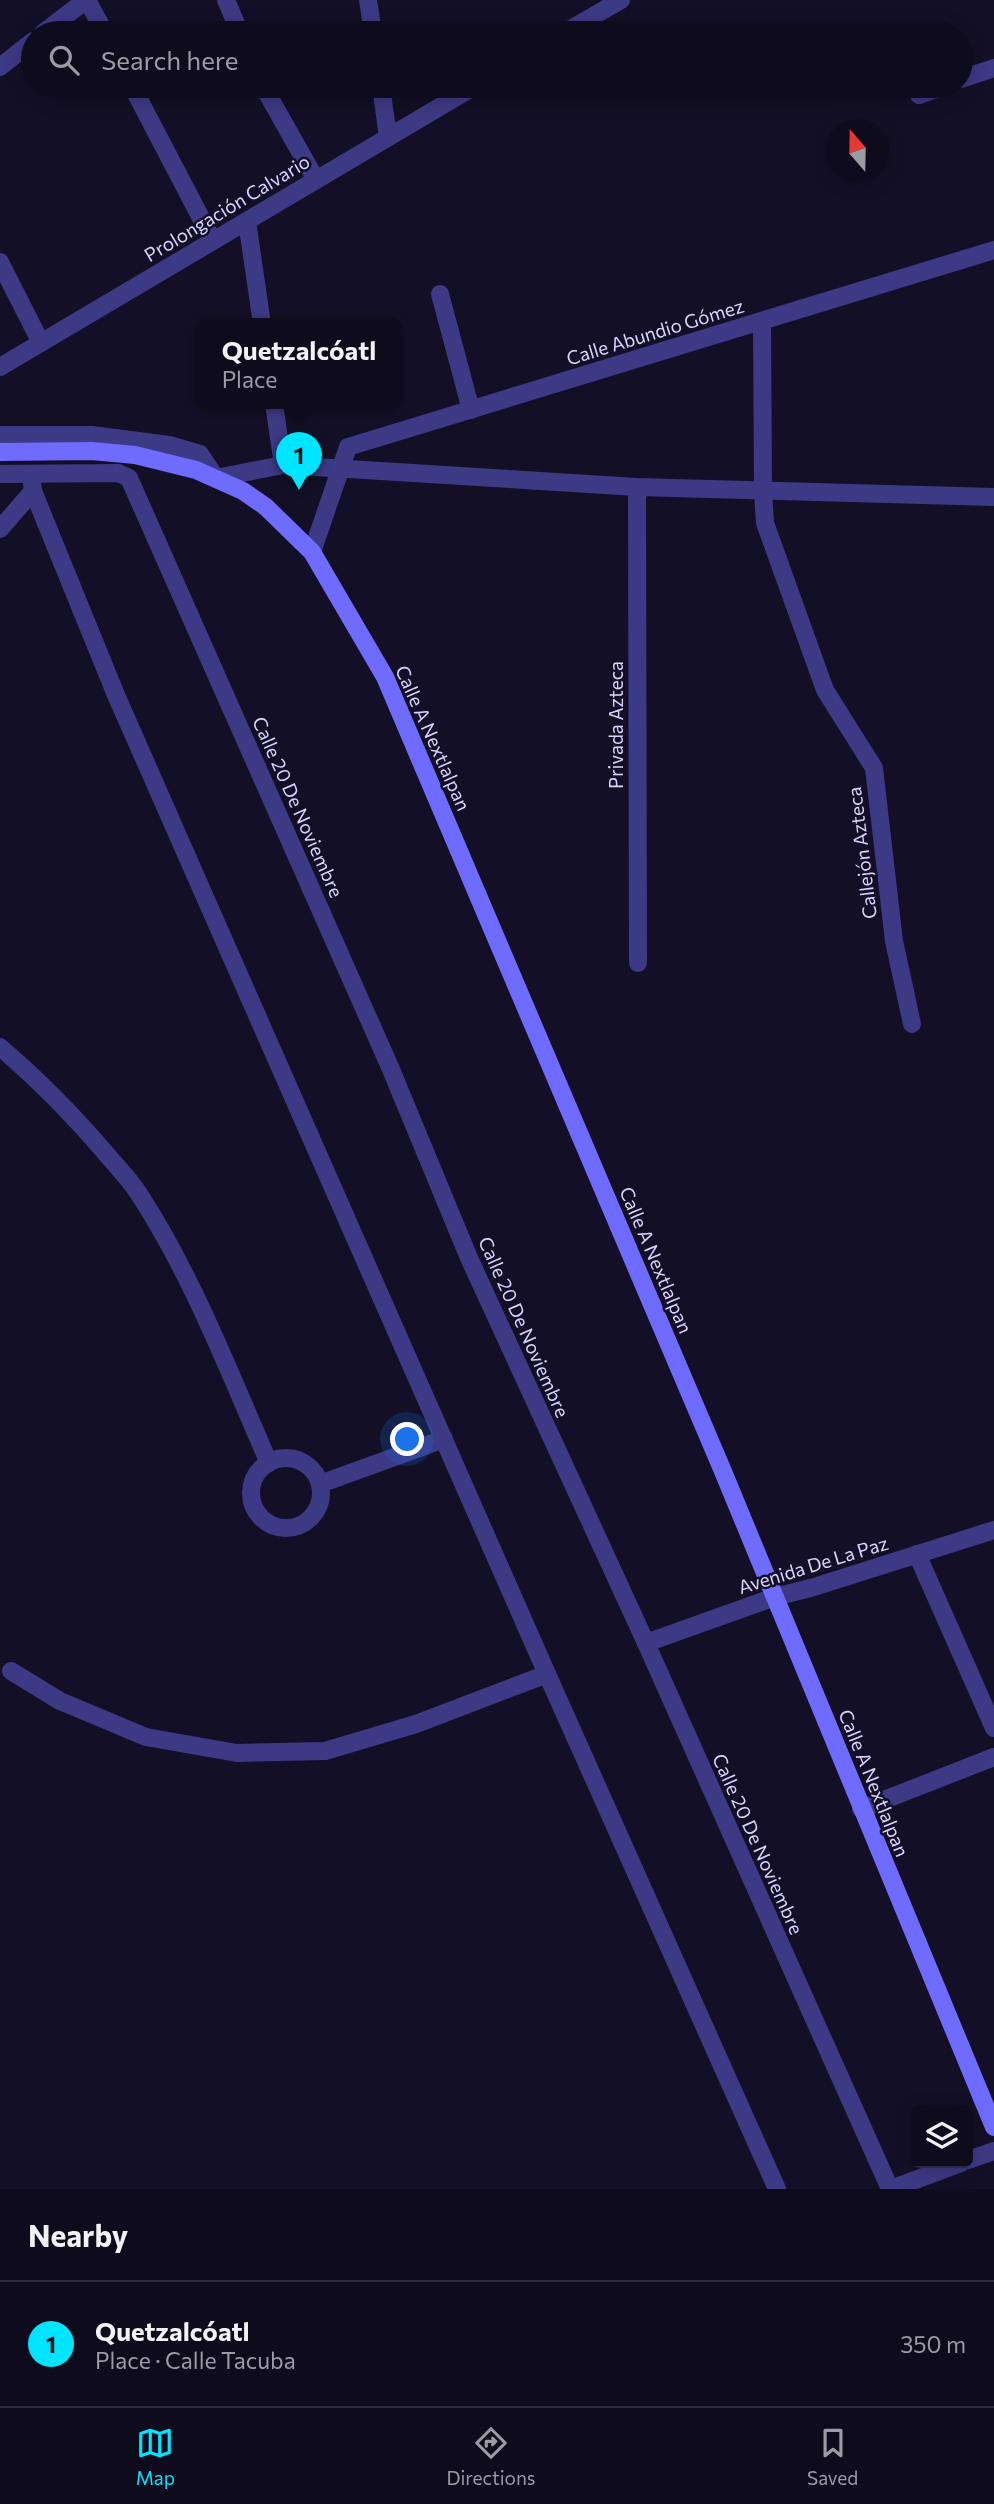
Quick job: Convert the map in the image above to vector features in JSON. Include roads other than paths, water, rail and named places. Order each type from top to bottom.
[{"type":"main road","name":"Calle A Nextlalpan","points":[[0,452],[92,451],[174,463],[196,470],[216,478],[266,507],[312,552],[386,677],[775,1597],[994,2127]]},
{"type":"street","points":[[59,21],[87,0],[98,21]]},
{"type":"street","points":[[226,0],[235,21]]},
{"type":"street","points":[[368,0],[371,21]]},
{"type":"street","points":[[585,21],[621,0]]},
{"type":"street","points":[[0,67],[21,50]]},
{"type":"street","points":[[973,75],[994,68]]},
{"type":"street","points":[[138,98],[213,241]]},
{"type":"street","points":[[270,98],[316,180]]},
{"type":"street","points":[[383,98],[388,137]]},
{"type":"street","name":"Prolongación Calvario","points":[[0,367],[455,98]]},
{"type":"street","points":[[247,221],[261,318]]},
{"type":"street","name":"Calle Abundio Gómez","points":[[341,467],[348,447],[994,250]]},
{"type":"street","points":[[0,262],[41,343]]},
{"type":"street","points":[[440,294],[471,410]]},
{"type":"street","name":"Callejón Azteca","points":[[762,321],[762,491],[765,523],[825,690],[874,768],[894,941],[912,1024]]},
{"type":"street","points":[[275,409],[283,465]]},
{"type":"street","points":[[0,435],[92,435],[169,445],[200,454],[216,478],[283,465],[637,487],[994,497]]},
{"type":"street","points":[[312,552],[341,467]]},
{"type":"street","name":"Calle 20 De Noviembre","points":[[32,483],[118,473],[130,478],[390,1067],[469,1258],[646,1643],[890,2189]]},
{"type":"street","points":[[0,474],[32,483]]},
{"type":"street","points":[[0,529],[32,483]]},
{"type":"street","points":[[32,483],[116,695],[777,2189]]},
{"type":"street","name":"Privada Azteca","points":[[637,487],[638,962]]},
{"type":"street","points":[[0,1047],[33,1074],[81,1124],[138,1192],[176,1258],[211,1330],[269,1462]]},
{"type":"street","points":[[320,1484],[444,1439]]},
{"type":"street","points":[[284,1458],[300,1461],[312,1470],[320,1484],[320,1500],[314,1514],[302,1524],[287,1529],[272,1526],[259,1517],[251,1503],[251,1487],[257,1473],[269,1462],[284,1458]]},
{"type":"street","name":"Avenida De La Paz","points":[[646,1643],[775,1597],[994,1530]]},
{"type":"street","points":[[917,1554],[994,1728]]},
{"type":"street","points":[[12,1671],[60,1701],[146,1737],[237,1753],[325,1751],[416,1724],[547,1674]]},
{"type":"street","points":[[862,1809],[994,1757]]},
{"type":"street","points":[[973,2158],[994,2151]]},
{"type":"street","points":[[890,2189],[947,2168]]},
{"type":"place","name":"Quetzalcóatl","points":[[299,490]]}]
